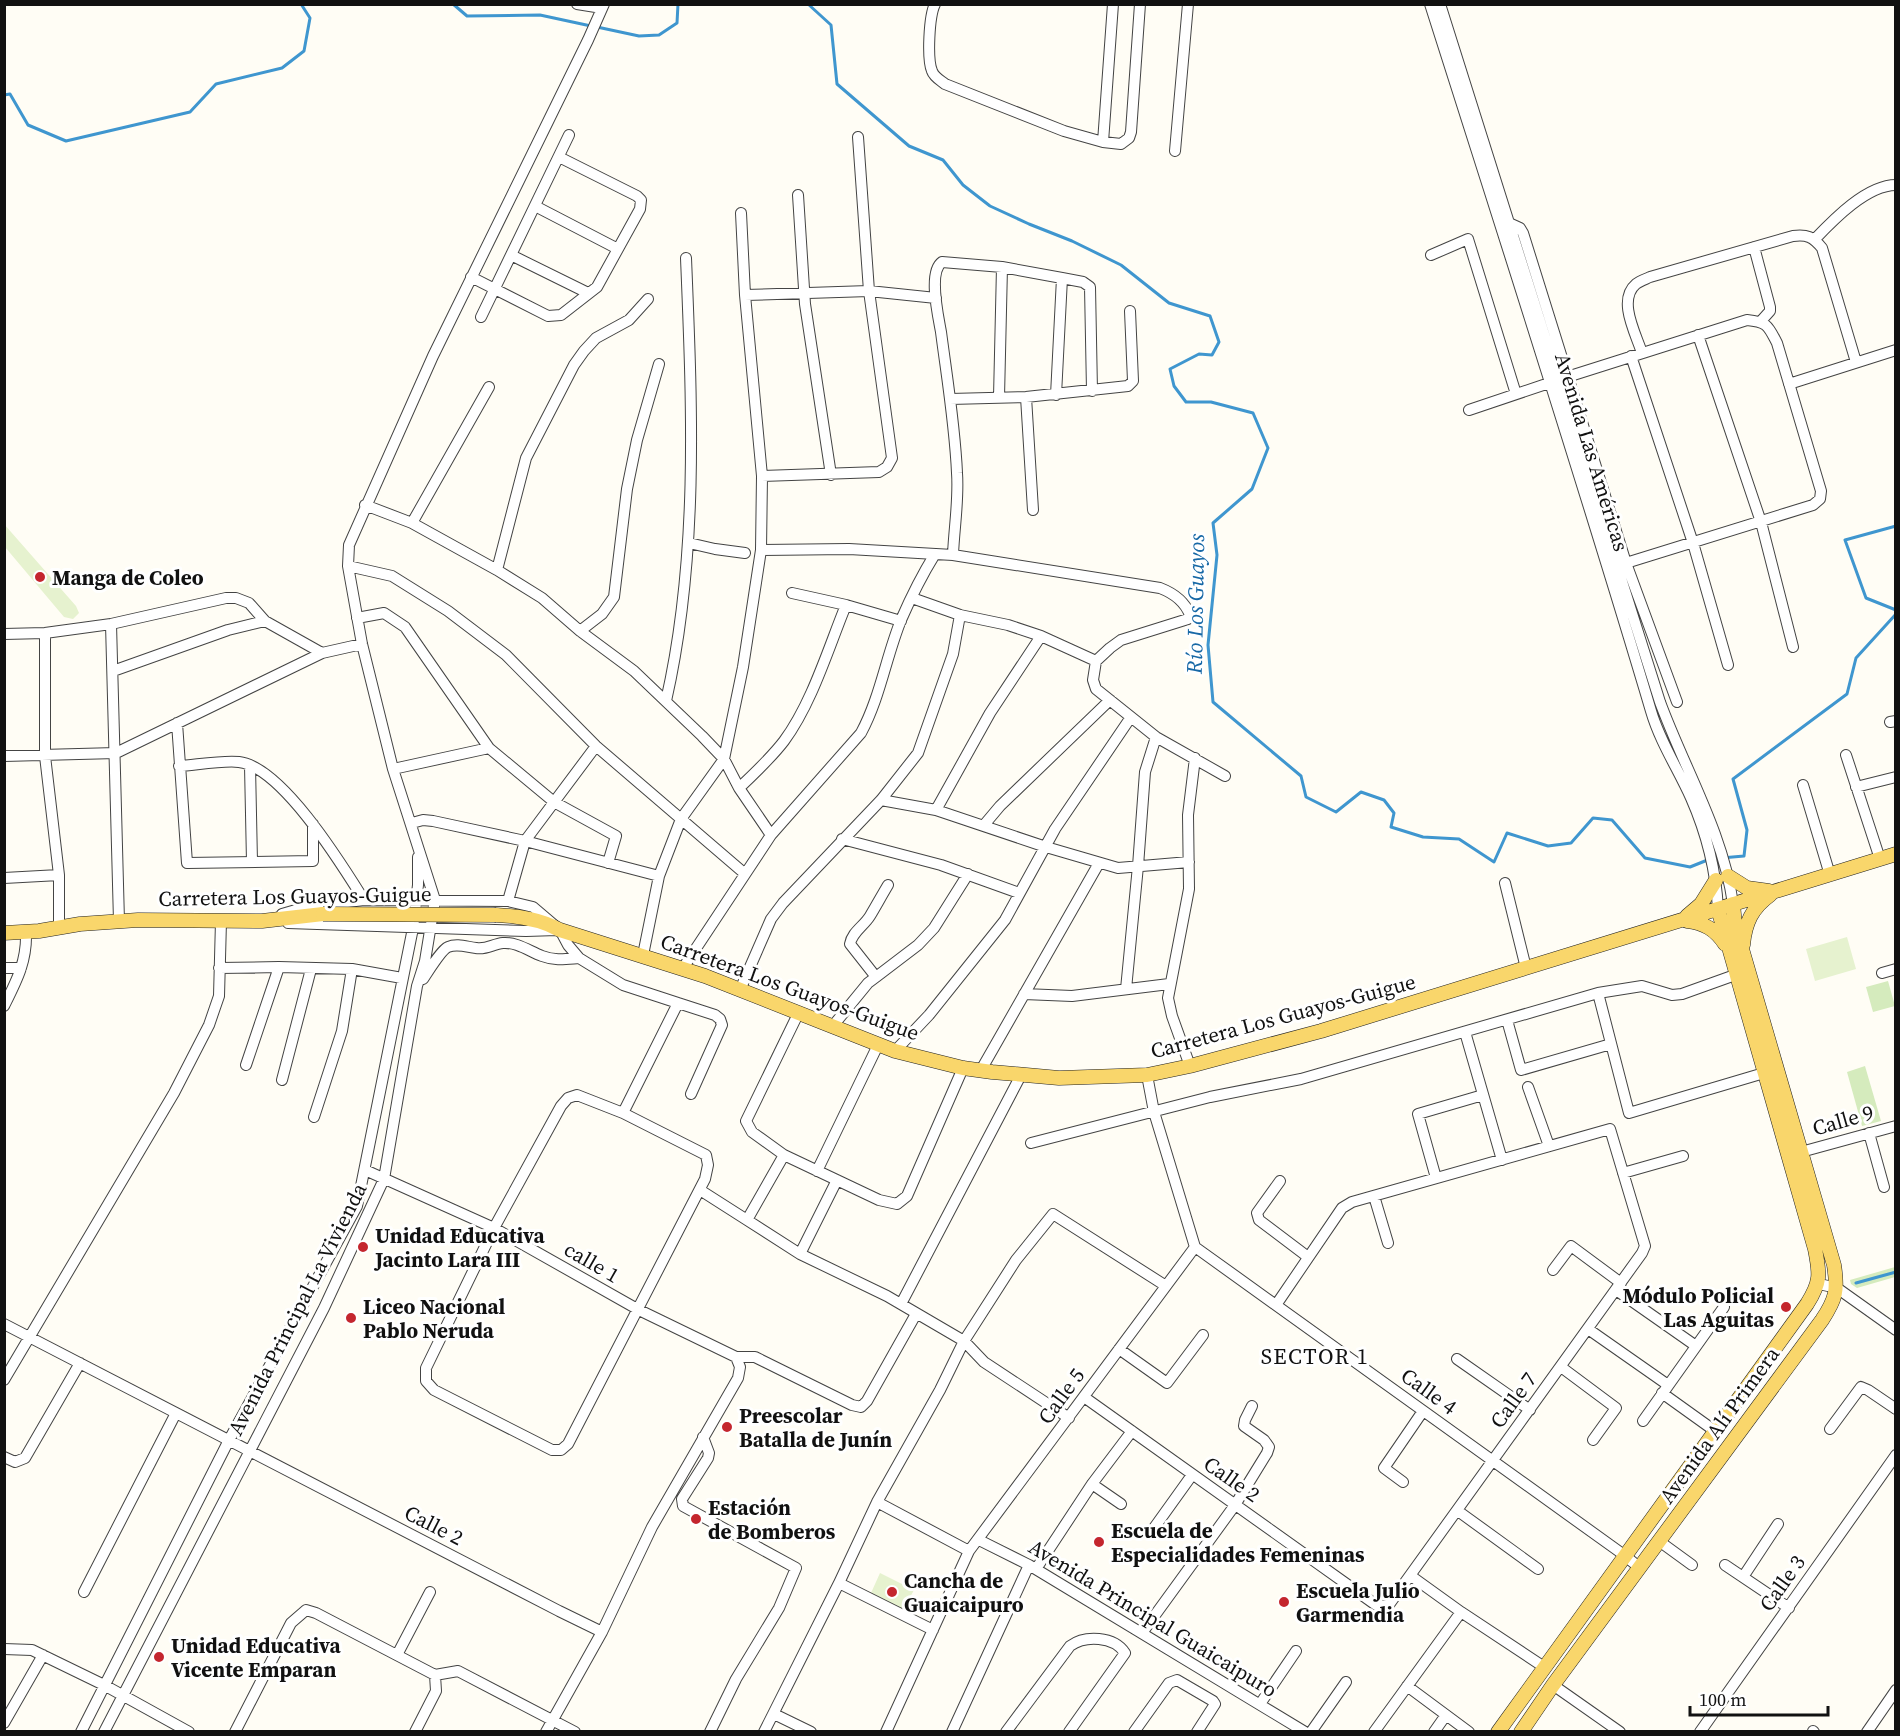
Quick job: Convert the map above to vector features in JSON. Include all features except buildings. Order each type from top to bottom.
[{"type":"main road","name":"Carretera Los Guayos-Guigue","points":[[4,933],[120,921],[262,921],[323,914],[521,917],[547,922],[560,930],[682,968],[895,1051],[963,1068],[1021,1075],[1059,1078],[1147,1076],[1321,1031],[1896,854]]},
{"type":"main road","points":[[1682,920],[1701,904],[1722,874],[1757,891],[1777,891]]},
{"type":"main road","points":[[1744,954],[1746,925],[1751,915],[1758,905],[1777,891]]},
{"type":"main road","points":[[1733,904],[1735,925],[1834,1265],[1837,1288]]},
{"type":"main road","points":[[1718,909],[1815,1249],[1819,1284]]},
{"type":"main road","points":[[1682,920],[1700,922],[1710,927],[1719,935],[1728,950]]},
{"type":"main road","name":"Avenida Alí Primera","points":[[1498,1731],[1807,1304],[1819,1284]]},
{"type":"main road","name":"Avenida Alí Primera","points":[[1521,1731],[1822,1320],[1834,1300],[1837,1288]]},
{"type":"street","points":[[577,4],[602,9]]},
{"type":"street","points":[[935,4],[931,14],[930,64],[932,73],[937,78],[945,84],[1064,131],[1103,142],[1121,144],[1129,138],[1131,132],[1140,4]]},
{"type":"street","points":[[1103,142],[1113,4]]},
{"type":"street","points":[[1175,151],[1188,4]]},
{"type":"street","name":"Avenida Las Américas","points":[[1430,4],[1559,380],[1653,717],[1692,799],[1700,825],[1733,904]]},
{"type":"street","name":"Avenida Las Américas","points":[[1440,4],[1660,702],[1672,736],[1711,822],[1722,874],[1718,909]]},
{"type":"street","name":"Avenida Principal La Vivienda","points":[[104,1731],[324,1308],[384,1179],[417,986],[425,961],[435,900],[393,769],[362,644],[348,566],[349,545],[433,356],[602,9]]},
{"type":"street","points":[[481,317],[569,135]]},
{"type":"street","points":[[762,476],[879,472],[887,467],[892,458],[869,291],[858,137]]},
{"type":"street","points":[[471,278],[548,316],[555,316],[566,311],[599,284],[640,209],[641,200],[638,196],[559,157]]},
{"type":"street","points":[[1815,239],[1858,201],[1882,186],[1896,185]]},
{"type":"street","points":[[798,195],[805,293],[831,475]]},
{"type":"street","points":[[535,206],[618,249]]},
{"type":"street","points":[[643,955],[659,876],[681,819],[723,759],[742,667],[761,550],[762,476],[745,295],[741,213]]},
{"type":"street","points":[[1642,353],[1627,306],[1635,285],[1650,277],[1805,234],[1815,239],[1822,248],[1856,362]]},
{"type":"street","points":[[1431,255],[1468,239],[1516,394]]},
{"type":"street","points":[[1754,247],[1770,307],[1770,311],[1761,321]]},
{"type":"street","points":[[511,255],[588,293]]},
{"type":"street","points":[[666,701],[674,665],[689,543],[691,382],[686,258]]},
{"type":"street","points":[[953,555],[957,475],[934,271],[942,262],[1002,267],[1083,282],[1090,287],[1092,391]]},
{"type":"street","points":[[999,397],[1002,267]]},
{"type":"street","points":[[1056,395],[1062,278]]},
{"type":"street","points":[[745,295],[869,291],[936,298]]},
{"type":"street","points":[[496,570],[526,458],[574,365],[596,338],[629,320],[648,299]]},
{"type":"street","points":[[950,399],[1026,397],[1124,388],[1133,381],[1130,311]]},
{"type":"street","points":[[1469,410],[1747,320],[1761,321],[1768,326],[1777,344],[1821,491],[1820,499],[1813,505],[1626,563]]},
{"type":"street","points":[[1698,335],[1761,522],[1793,647]]},
{"type":"street","points":[[1789,384],[1896,350]]},
{"type":"street","points":[[1631,356],[1693,543],[1728,664]]},
{"type":"street","points":[[580,631],[602,614],[614,597],[627,489],[637,440],[658,364]]},
{"type":"street","points":[[1559,380],[1677,702]]},
{"type":"street","points":[[412,523],[489,387]]},
{"type":"street","points":[[1026,397],[1033,510]]},
{"type":"street","points":[[365,506],[412,523],[542,598],[580,631],[634,671],[723,759],[739,788],[771,835]]},
{"type":"street","points":[[689,543],[745,553]]},
{"type":"street","points":[[761,550],[849,549],[953,555],[1160,588],[1176,596],[1187,609],[1190,615],[1188,619],[1122,640],[1110,648],[1096,662],[1093,680],[1096,689],[1156,737],[1225,776]]},
{"type":"street","points":[[682,968],[771,835],[861,733],[871,715],[901,621],[935,554]]},
{"type":"street","points":[[348,566],[392,576],[448,611],[506,655],[596,746],[744,873]]},
{"type":"street","points":[[792,593],[846,605],[901,621]]},
{"type":"street","points":[[4,633],[45,633],[111,624],[226,598],[236,598],[249,603],[265,621],[322,653]]},
{"type":"street","points":[[912,598],[960,615],[1041,636],[1096,662]]},
{"type":"street","points":[[739,788],[785,740],[807,699],[846,605]]},
{"type":"street","points":[[357,618],[384,613],[405,627],[489,748],[554,802],[616,836],[608,863]]},
{"type":"street","points":[[740,990],[771,919],[783,903],[881,800],[918,753],[953,654],[960,615]]},
{"type":"street","points":[[113,671],[228,630],[265,621]]},
{"type":"street","points":[[111,624],[120,921]]},
{"type":"street","points":[[45,633],[45,756],[59,875],[59,928]]},
{"type":"street","points":[[936,810],[990,713],[1041,636]]},
{"type":"street","points":[[4,756],[116,753],[322,653],[362,644]]},
{"type":"street","points":[[984,825],[1000,806],[1110,700]]},
{"type":"street","points":[[895,1051],[929,1015],[1005,920],[1055,829],[1131,717]]},
{"type":"street","points":[[177,723],[186,863],[313,861],[313,824]]},
{"type":"street","points":[[1126,989],[1145,772],[1156,737]]},
{"type":"street","points":[[508,902],[525,841],[596,746]]},
{"type":"street","points":[[393,769],[489,748]]},
{"type":"street","points":[[1846,755],[1880,859]]},
{"type":"street","points":[[1190,1066],[1168,998],[1189,889],[1188,815],[1195,758]]},
{"type":"street","points":[[179,766],[240,762],[258,770],[286,793],[313,824],[339,859],[364,900]]},
{"type":"street","points":[[250,766],[252,862]]},
{"type":"street","points":[[1856,787],[1896,777]]},
{"type":"street","points":[[1803,785],[1830,874]]},
{"type":"street","points":[[881,800],[936,810],[1046,847],[1118,868],[1189,862]]},
{"type":"street","points":[[412,823],[423,820],[433,821],[525,841],[659,876]]},
{"type":"street","points":[[842,839],[941,865],[1019,893]]},
{"type":"street","name":"Avenida Principal La Vivienda","points":[[81,1731],[229,1440],[357,1206],[413,928],[417,901],[418,842]]},
{"type":"street","points":[[981,1070],[1099,863]]},
{"type":"street","points":[[832,1027],[868,983],[918,945],[934,928],[968,874]]},
{"type":"street","points":[[4,878],[59,875]]},
{"type":"street","points":[[1505,883],[1526,968]]},
{"type":"street","points":[[876,977],[850,941],[868,919],[888,885]]},
{"type":"street","points":[[262,921],[306,907],[364,900],[508,902],[533,907],[560,930],[579,958],[623,985],[715,1015],[720,1019],[722,1025],[691,1094]]},
{"type":"street","points":[[4,1380],[174,1093],[209,1025],[219,996],[220,921]]},
{"type":"street","points":[[262,921],[413,928],[560,930]]},
{"type":"street","points":[[4,1006],[26,954],[26,932]]},
{"type":"street","points":[[417,986],[447,947],[467,945],[483,949],[502,943],[519,945],[557,960],[579,958]]},
{"type":"street","points":[[246,1065],[279,967]]},
{"type":"street","points":[[4,968],[21,968]]},
{"type":"street","points":[[219,968],[352,969],[402,978]]},
{"type":"street","points":[[282,1080],[311,969]]},
{"type":"street","points":[[314,1117],[342,1031],[352,969]]},
{"type":"street","points":[[1882,973],[1896,969]]},
{"type":"street","points":[[1031,1143],[1210,1097],[1301,1080],[1598,993],[1642,986],[1672,995],[1682,994],[1736,975]]},
{"type":"street","points":[[1024,994],[1072,996],[1169,984]]},
{"type":"street","points":[[1598,993],[1629,1113],[1764,1073]]},
{"type":"street","points":[[623,1113],[678,1003]]},
{"type":"street","points":[[798,1014],[746,1121],[752,1132],[784,1155],[879,1200],[897,1204],[907,1196],[963,1068]]},
{"type":"street","points":[[1507,1020],[1521,1070],[1611,1044]]},
{"type":"street","points":[[1465,1032],[1502,1160]]},
{"type":"street","points":[[817,1171],[878,1045]]},
{"type":"street","points":[[901,1304],[1021,1075]]},
{"type":"street","points":[[1147,1076],[1154,1112],[1195,1247]]},
{"type":"street","points":[[1528,1087],[1549,1146]]},
{"type":"street","points":[[577,1095],[623,1113],[706,1155],[708,1165],[700,1190],[568,1444],[561,1450],[552,1450],[434,1390],[426,1381],[426,1368],[494,1228],[561,1106],[568,1098],[577,1095]]},
{"type":"street","points":[[1436,1178],[1418,1114],[1483,1095]]},
{"type":"street","name":"Calle 9","points":[[1801,1152],[1869,1133],[1892,1124]]},
{"type":"street","points":[[1276,1305],[1342,1208],[1352,1202],[1610,1129],[1623,1173],[1683,1156]]},
{"type":"street","points":[[1869,1133],[1884,1187]]},
{"type":"street","points":[[747,1220],[784,1155]]},
{"type":"street","name":"calle 1","points":[[365,1170],[494,1228],[639,1310],[736,1357],[754,1357],[852,1405],[861,1407],[867,1401],[916,1314]]},
{"type":"street","name":"Calle 7","points":[[1411,1576],[1642,1253],[1645,1245],[1623,1173]]},
{"type":"street","points":[[800,1254],[837,1180]]},
{"type":"street","points":[[1280,1181],[1257,1213],[1259,1220],[1308,1257]]},
{"type":"street","points":[[700,1190],[800,1254],[901,1304],[964,1341],[984,1362],[1069,1418]]},
{"type":"street","points":[[1374,1196],[1388,1244]]},
{"type":"street","points":[[764,1731],[877,1502],[940,1390],[964,1341],[1016,1260],[1053,1214],[1166,1286]]},
{"type":"street","points":[[1553,1270],[1571,1246],[1618,1287],[1696,1346]]},
{"type":"street","name":"Calle 5","points":[[886,1731],[969,1551],[1195,1247]]},
{"type":"street","name":"Calle 4","points":[[1195,1247],[1640,1568]]},
{"type":"street","points":[[1819,1284],[1837,1288],[1896,1330]]},
{"type":"street","points":[[1642,1421],[1724,1308]]},
{"type":"street","points":[[4,1324],[229,1440]]},
{"type":"street","points":[[1588,1329],[1715,1431]]},
{"type":"street","points":[[1119,1349],[1167,1383],[1203,1335]]},
{"type":"street","points":[[546,1731],[602,1632],[652,1527],[738,1378],[740,1367],[736,1357]]},
{"type":"street","points":[[1457,1359],[1530,1410]]},
{"type":"street","points":[[4,1457],[15,1462],[25,1458],[80,1363]]},
{"type":"street","points":[[1561,1367],[1616,1408],[1593,1440]]},
{"type":"street","points":[[1830,1429],[1861,1387],[1896,1409]]},
{"type":"street","name":"Calle 2","points":[[1084,1397],[1376,1605],[1388,1606],[1411,1576]]},
{"type":"street","points":[[1142,1633],[1235,1505],[1269,1447],[1264,1440],[1244,1426],[1252,1406]]},
{"type":"street","points":[[1403,1482],[1384,1468],[1423,1411]]},
{"type":"street","points":[[84,1592],[176,1413]]},
{"type":"street","points":[[952,1731],[1032,1567],[1132,1431]]},
{"type":"street","points":[[704,1437],[709,1453],[708,1458],[682,1499],[683,1506],[796,1568],[779,1608],[736,1679],[710,1731]]},
{"type":"street","name":"Calle 2","points":[[229,1440],[602,1632]]},
{"type":"street","name":"Calle 3","points":[[1700,1731],[1896,1455]]},
{"type":"street","points":[[1154,1528],[1192,1475]]},
{"type":"street","points":[[1092,1484],[1120,1504]]},
{"type":"street","points":[[877,1502],[969,1551]]},
{"type":"street","points":[[1458,1511],[1538,1569]]},
{"type":"street","points":[[1743,1577],[1778,1524]]},
{"type":"street","name":"Avenida Principal Guaicaipuro","points":[[978,1540],[1032,1567],[1305,1731]]},
{"type":"street","points":[[1659,1541],[1692,1565]]},
{"type":"street","points":[[1725,1565],[1789,1608]]},
{"type":"street","points":[[1411,1576],[1544,1667]]},
{"type":"street","points":[[839,1583],[933,1630]]},
{"type":"street","points":[[397,1655],[430,1593]]},
{"type":"street","points":[[235,1731],[291,1623],[306,1610],[316,1613],[435,1675],[458,1671],[575,1731]]},
{"type":"street","points":[[1374,1731],[1461,1612]]},
{"type":"street","points":[[1006,1731],[1070,1646],[1077,1641],[1094,1638],[1123,1649],[1125,1653],[1069,1731]]},
{"type":"street","points":[[4,1649],[32,1650],[104,1685],[189,1731]]},
{"type":"street","points":[[1260,1704],[1296,1651]]},
{"type":"street","points":[[4,1723],[43,1655]]},
{"type":"street","points":[[416,1731],[436,1691],[435,1675]]},
{"type":"street","points":[[1134,1731],[1169,1683],[1177,1680],[1215,1704],[1197,1731]]},
{"type":"street","points":[[1311,1731],[1346,1682]]},
{"type":"street","points":[[1553,1685],[1620,1731]]},
{"type":"street","points":[[1407,1686],[1468,1731]]},
{"type":"street","points":[[1867,1731],[1896,1690]]},
{"type":"street","points":[[774,1714],[811,1731]]},
{"type":"street","points":[[1434,1731],[1446,1715]]},
{"type":"green space","name":"Manga de Coleo","points":[[4,524],[76,606],[79,613],[73,619],[64,617],[5,547]]},
{"type":"green space","points":[[1847,937],[1856,969],[1815,981],[1806,949]]},
{"type":"green space","points":[[1888,981],[1895,1006],[1873,1012],[1866,987]]},
{"type":"green space","points":[[1865,1066],[1881,1121],[1862,1126],[1847,1072]]},
{"type":"green space","points":[[1895,1267],[1895,1277],[1857,1288],[1851,1284],[1850,1280]]},
{"type":"green space","name":"Cancha de Guaicaipuro","points":[[880,1573],[914,1590],[903,1610],[871,1593]]},
{"type":"waterway","name":"Río Los Guayos","points":[[4,95],[10,94],[28,125],[66,141],[190,112],[216,84],[282,68],[304,51],[310,18],[301,4]]},
{"type":"waterway","name":"Río Los Guayos","points":[[453,4],[467,16],[540,15],[591,26]]},
{"type":"waterway","name":"Río Los Guayos","points":[[597,27],[639,36],[659,35],[677,23],[678,4]]},
{"type":"waterway","name":"Río Los Guayos","points":[[808,4],[831,25],[837,84],[909,146],[943,160],[963,185],[990,206],[1121,265],[1169,303],[1210,316],[1219,342],[1212,355],[1199,354],[1170,369],[1174,386],[1186,402],[1211,402],[1253,413],[1268,448],[1252,489],[1213,523],[1217,555],[1208,645],[1213,702],[1301,776],[1306,797],[1336,812],[1361,792],[1384,800],[1394,813],[1391,827],[1423,837],[1459,839],[1494,862],[1507,833],[1548,846],[1571,843],[1593,818],[1612,820],[1645,858],[1690,867],[1710,859],[1744,856],[1747,830],[1733,779],[1847,694],[1856,658],[1896,614]]},
{"type":"waterway","name":"Río Los Guayos","points":[[1896,526],[1845,540],[1866,598],[1896,610]]},
{"type":"waterway","points":[[1856,1283],[1896,1272]]},
{"type":"place","name":"Manga de Coleo","points":[[40,577]]},
{"type":"place","name":"Unidad Educativa Jacinto Lara III","points":[[363,1247]]},
{"type":"place","name":"Módulo Policial Las Aguitas","points":[[1786,1307]]},
{"type":"place","name":"Liceo Nacional Pablo Neruda","points":[[351,1318]]},
{"type":"place","name":"Preescolar Batalla de Junín","points":[[727,1427]]},
{"type":"place","name":"Estación de Bomberos","points":[[696,1519]]},
{"type":"place","name":"Escuela de Especialidades Femeninas","points":[[1099,1542]]},
{"type":"place","name":"Cancha de Guaicaipuro","points":[[892,1592]]},
{"type":"place","name":"Escuela Julio Garmendia","points":[[1284,1602]]},
{"type":"place","name":"Unidad Educativa Vicente Emparan","points":[[159,1657]]},
{"type":"district","name":"SECTOR 1","points":[[1315,1356]]}]
